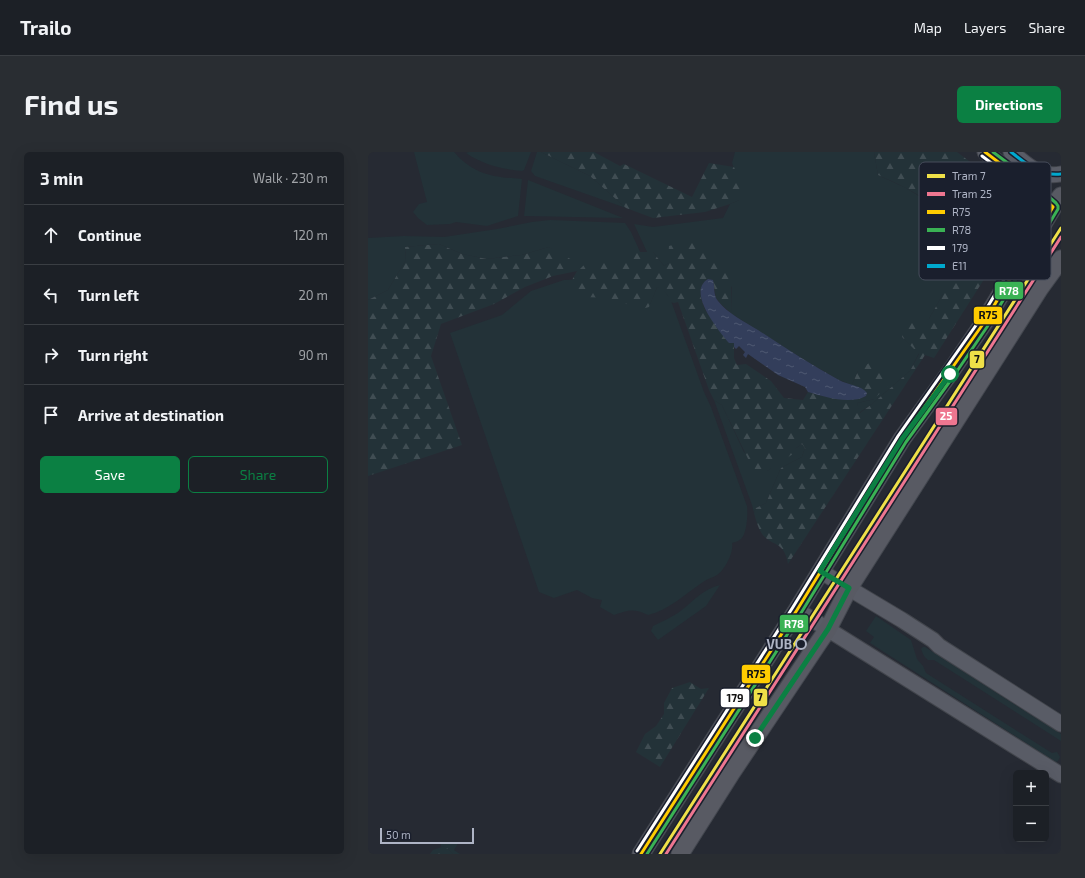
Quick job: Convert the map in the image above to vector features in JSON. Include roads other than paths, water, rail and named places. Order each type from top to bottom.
[{"type":"main road","points":[[1051,211],[1057,201]]},
{"type":"main road","points":[[1051,273],[1061,260]]},
{"type":"main road","points":[[641,854],[797,610],[902,439],[950,374],[1009,280]]},
{"type":"main road","points":[[680,854],[732,772],[828,629],[849,588],[1046,280]]},
{"type":"street","points":[[985,152],[998,162]]},
{"type":"street","points":[[1011,152],[1024,162]]},
{"type":"street","points":[[1051,175],[1061,174]]},
{"type":"street","points":[[820,571],[933,640],[938,646],[1061,724]]},
{"type":"street","points":[[797,610],[1061,775]]},
{"type":"water","points":[[708,279],[713,280],[716,299],[731,313],[829,374],[843,382],[861,388],[867,393],[866,396],[859,399],[845,400],[830,398],[808,392],[805,387],[778,375],[748,354],[746,358],[743,355],[745,352],[739,346],[736,349],[734,347],[734,343],[729,343],[718,330],[706,311],[702,302],[701,293],[702,285]]},
{"type":"tram line","name":"7","points":[[1051,244],[1061,228]]},
{"type":"tram line","name":"25","points":[[1051,253],[1061,237]]},
{"type":"tram line","name":"7","points":[[660,854],[1028,280]]},
{"type":"tram line","name":"25","points":[[666,854],[1033,280]]},
{"type":"place","name":"VUB","points":[[801,644]]}]
